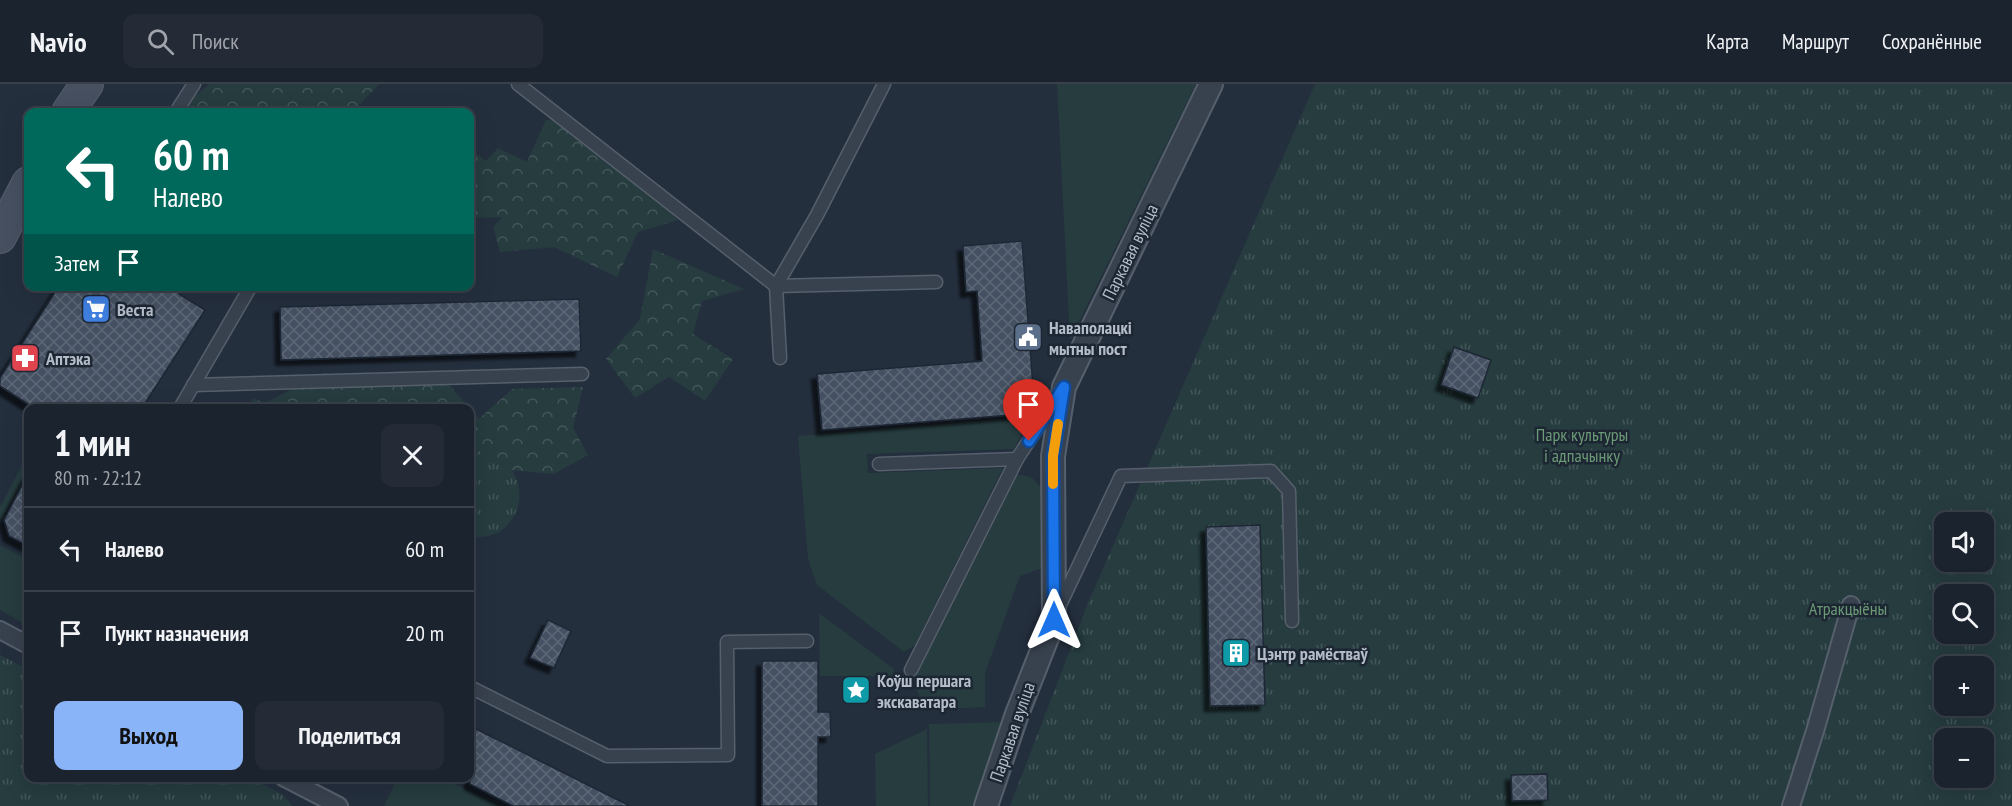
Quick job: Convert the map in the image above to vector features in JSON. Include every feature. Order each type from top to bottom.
[{"type":"main road","points":[[72,108],[87,84]]},
{"type":"main road","points":[[0,237],[24,191]]},
{"type":"street","name":"Паркавая вуліца","points":[[986,806],[1017,714],[1054,620],[1053,456],[1064,387],[1211,84]]},
{"type":"street","points":[[1791,806],[1851,605]]},
{"type":"street","points":[[0,630],[24,643]]},
{"type":"street","points":[[293,782],[339,806]]},
{"type":"lane","points":[[179,108],[194,84]]},
{"type":"lane","points":[[518,84],[776,286],[936,282]]},
{"type":"lane","points":[[780,358],[776,286],[817,215],[884,84]]},
{"type":"lane","points":[[182,404],[248,291]]},
{"type":"lane","points":[[193,385],[582,374]]},
{"type":"lane","points":[[911,670],[1017,459],[1064,387]]},
{"type":"lane","points":[[879,464],[1017,459]]},
{"type":"lane","points":[[1054,620],[1121,476],[1271,471],[1289,491],[1292,621]]},
{"type":"lane","points":[[474,689],[607,756],[728,755],[727,642],[807,641]]},
{"type":"green space","points":[[210,84],[379,84],[357,108],[184,108],[185,104]]},
{"type":"green space","points":[[1057,84],[1196,84],[1070,340]]},
{"type":"green space","name":"Парк культуры і адпачынку","points":[[1315,84],[2012,84],[2012,806],[1010,806],[1088,603]]},
{"type":"green space","points":[[546,120],[561,121],[572,137],[590,138],[678,220],[638,232],[617,277],[554,247],[500,252],[493,227],[503,217],[474,218],[474,151],[486,161],[498,148],[527,162]]},
{"type":"green space","points":[[653,249],[744,289],[702,301],[693,334],[733,359],[705,401],[669,377],[635,398],[606,359],[640,319]]},
{"type":"green space","points":[[324,373],[381,385],[447,382],[466,404],[250,404],[253,398],[265,403]]},
{"type":"green space","points":[[583,387],[573,428],[588,455],[554,474],[510,470],[474,463],[474,413],[479,419],[512,389]]},
{"type":"green space","points":[[1031,417],[1014,449],[867,454],[868,473],[1003,468],[915,645],[904,652],[817,585],[808,559],[798,436]]},
{"type":"green space","points":[[481,451],[501,460],[513,472],[519,488],[519,503],[513,518],[503,529],[488,536],[474,536],[474,452]]},
{"type":"green space","points":[[24,462],[24,478],[2,519],[0,518],[0,507]]},
{"type":"green space","points":[[1017,475],[1032,478],[1042,491],[1042,568],[1020,576],[985,673],[985,707],[928,710],[912,683]]},
{"type":"green space","points":[[0,545],[24,558],[24,624],[0,610]]},
{"type":"green space","points":[[819,613],[894,669],[894,676],[820,676]]},
{"type":"green space","points":[[0,655],[24,667],[24,782],[257,782],[282,794],[293,806],[0,806]]},
{"type":"green space","points":[[1004,722],[975,806],[930,806],[929,724]]},
{"type":"green space","points":[[927,729],[928,806],[876,806],[875,754]]},
{"type":"green space","points":[[396,782],[450,782],[499,806],[384,806]]},
{"type":"building","points":[[1022,241],[1035,413],[822,430],[817,374],[982,361],[977,291],[966,292],[963,246]]},
{"type":"building","points":[[56,291],[180,291],[179,294],[205,310],[145,404],[28,404],[0,386],[0,378]]},
{"type":"building","points":[[579,299],[581,351],[281,360],[280,307]]},
{"type":"building","points":[[1454,347],[1491,360],[1478,398],[1441,385]]},
{"type":"building","points":[[24,482],[24,544],[9,536],[4,520]]},
{"type":"building","name":"Цэнтр рамёстваў","points":[[1260,525],[1265,705],[1210,706],[1206,527]]},
{"type":"building","points":[[548,620],[571,631],[554,668],[530,658]]},
{"type":"building","points":[[762,661],[818,661],[818,712],[830,712],[831,737],[818,737],[818,806],[762,806]]},
{"type":"building","points":[[474,728],[630,806],[513,806],[470,784],[474,782]]},
{"type":"building","points":[[1547,774],[1548,800],[1512,801],[1511,775]]},
{"type":"slow traffic","points":[[1053,484],[1053,456],[1058,424]]},
{"type":"place","name":"Веста","points":[[96,309]]},
{"type":"place","name":"Наваполацкі мытны пост","points":[[1028,337]]},
{"type":"place","name":"Аптэка","points":[[25,358]]},
{"type":"place","name":"Цэнтр рамёстваў","points":[[1236,653]]},
{"type":"place","name":"Коўш першага экскаватара","points":[[856,690]]},
{"type":"route","points":[[1029,441],[1064,387],[1053,456],[1054,620]]},
{"type":"park label","name":"Атракцыёны","points":[[1848,608]]}]
